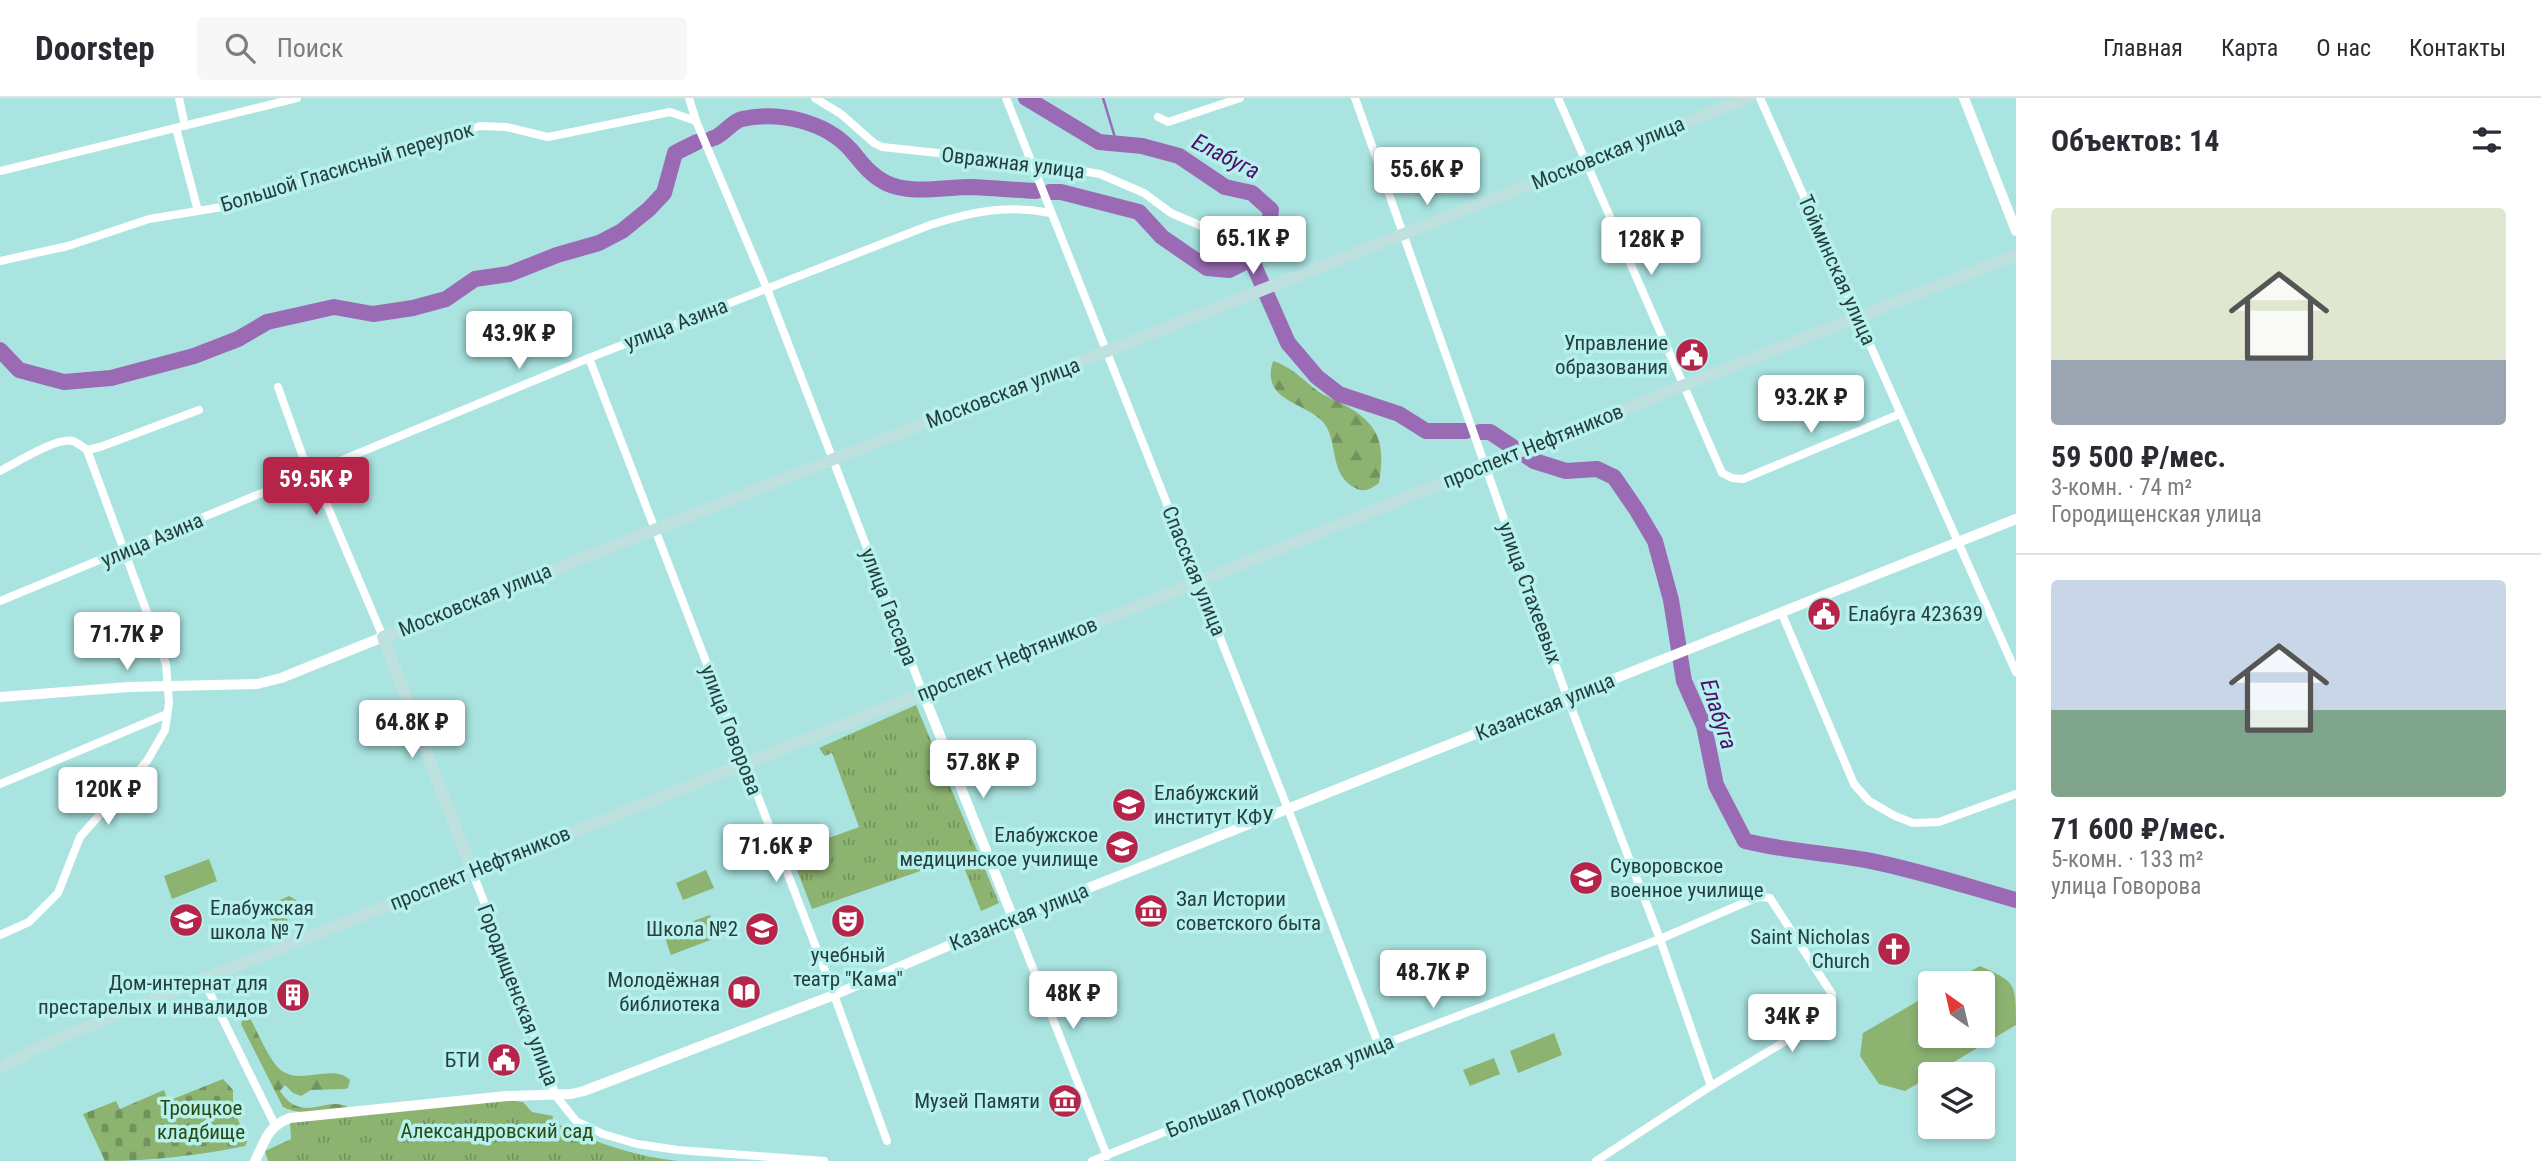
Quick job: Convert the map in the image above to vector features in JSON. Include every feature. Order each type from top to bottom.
[{"type":"main road","name":"Московская улица","points":[[383,637],[1748,98]]},
{"type":"main road","name":"проспект Нефтяников","points":[[0,1067],[34,1049],[203,979],[923,694],[1485,465],[2016,255]]},
{"type":"main road","name":"Городищенская улица","points":[[383,637],[472,872]]},
{"type":"street","points":[[179,98],[181,127],[198,211]]},
{"type":"street","points":[[0,171],[297,98]]},
{"type":"street","name":"улица Гассара","points":[[689,98],[1107,1156]]},
{"type":"street","name":"Овражная улица","points":[[815,98],[841,114],[882,147],[1033,163],[1100,174],[1144,192],[1171,213],[1213,230]]},
{"type":"street","name":"Спасская улица","points":[[1006,98],[1379,1046]]},
{"type":"street","points":[[1158,117],[1168,122],[1240,98]]},
{"type":"street","name":"улица Стахеевых","points":[[1355,98],[1567,697],[1660,939],[1711,1086]]},
{"type":"street","points":[[1558,98],[1682,386],[1718,467],[1726,476],[1743,478],[1900,414]]},
{"type":"street","name":"Тойминская улица","points":[[1760,98],[2016,671]]},
{"type":"street","points":[[1964,98],[2016,231]]},
{"type":"street","name":"Большой Гласисный переулок","points":[[0,261],[68,246],[149,219],[222,207],[480,126],[506,127],[548,137],[670,112],[696,121]]},
{"type":"street","name":"улица Азина","points":[[0,601],[589,358],[930,225],[969,212],[1026,208],[1050,212]]},
{"type":"street","name":"улица Говорова","points":[[589,358],[834,995],[887,1141]]},
{"type":"street","name":"Городищенская улица","points":[[278,387],[303,457],[313,472],[383,637]]},
{"type":"street","points":[[87,450],[199,410]]},
{"type":"street","points":[[0,471],[44,448],[64,441],[75,442],[87,450],[166,664],[169,685],[165,730],[157,747],[80,837],[58,893],[29,922],[0,935]]},
{"type":"street","name":"Казанская улица","points":[[275,1125],[296,1118],[507,1096],[556,1096],[584,1091],[834,995],[1013,918],[2016,519]]},
{"type":"street","points":[[1782,614],[1859,792],[1869,801],[1913,823],[1933,822],[2016,794]]},
{"type":"street","name":"Московская улица","points":[[0,697],[169,685],[257,684],[281,678],[383,637]]},
{"type":"street","points":[[0,784],[167,714]]},
{"type":"street","name":"Городищенская улица","points":[[472,872],[529,1018],[556,1096]]},
{"type":"street","name":"Большая Покровская улица","points":[[1092,1161],[1379,1046],[1660,939],[1752,899],[1767,897],[1773,901],[1832,994],[1832,1013],[1711,1086]]},
{"type":"street","points":[[203,979],[275,1125],[264,1138],[256,1161]]},
{"type":"street","points":[[1596,1161],[1711,1086]]},
{"type":"street","points":[[556,1096],[569,1114],[584,1125],[637,1144],[678,1150],[824,1161]]},
{"type":"green space","points":[[1273,361],[1292,370],[1319,392],[1353,410],[1370,425],[1376,433],[1381,451],[1379,483],[1370,489],[1361,490],[1347,482],[1338,468],[1326,426],[1319,418],[1289,401],[1273,386]]},
{"type":"green space","points":[[916,705],[999,903],[981,911],[960,857],[812,909],[790,852],[859,827],[832,753],[825,756],[819,748]]},
{"type":"green space","points":[[209,859],[217,881],[172,899],[164,876]]},
{"type":"green space","points":[[706,870],[714,888],[683,900],[676,883]]},
{"type":"green space","points":[[289,896],[298,904],[287,916],[288,924],[281,928],[271,921],[269,910],[272,904]]},
{"type":"green space","points":[[710,915],[718,937],[671,955],[663,932]]},
{"type":"green space","points":[[1980,966],[1990,971],[1971,971]]},
{"type":"green space","points":[[1995,973],[2012,986],[2016,1025],[1995,1037]]},
{"type":"green space","points":[[1918,1001],[1918,1048],[1977,1048],[1954,1062],[1918,1062],[1918,1083],[1905,1091],[1879,1084],[1860,1056],[1863,1033]]},
{"type":"green space","points":[[244,1017],[251,1020],[269,1055],[282,1071],[299,1076],[335,1073],[350,1080],[348,1088],[345,1089],[311,1090],[301,1096],[285,1085],[280,1091],[288,1101],[305,1108],[331,1104],[348,1107],[298,1112],[283,1107],[241,1024]]},
{"type":"green space","points":[[1554,1033],[1562,1055],[1518,1073],[1510,1051]]},
{"type":"green space","points":[[1494,1058],[1500,1074],[1470,1086],[1463,1070]]},
{"type":"green space","name":"Троицкое кладбище","points":[[223,1079],[233,1090],[233,1107],[247,1142],[245,1146],[175,1157],[105,1161],[83,1114],[116,1101],[120,1109],[164,1090],[168,1101]]},
{"type":"green space","name":"Александровский сад","points":[[509,1100],[523,1102],[532,1112],[553,1116],[552,1124],[564,1126],[605,1144],[634,1153],[678,1161],[268,1161],[265,1151],[291,1139],[290,1122]]},
{"type":"waterway","name":"Елабуга","points":[[1026,98],[1099,142],[1142,146],[1179,156],[1225,187],[1252,193],[1271,210],[1266,230],[1251,259],[1288,343],[1317,377],[1339,394],[1399,414],[1426,431],[1466,431]]},
{"type":"waterway","points":[[1103,98],[1117,144]]},
{"type":"waterway","name":"Елабуга","points":[[711,139],[742,119],[771,116],[786,118],[815,125],[828,132],[851,150],[875,176],[896,187],[917,190],[971,187],[1036,191]]},
{"type":"waterway","points":[[0,350],[19,370],[64,382],[111,378],[194,356],[238,339],[267,322],[334,307],[373,314],[413,308],[446,299],[475,279],[509,274],[557,255],[599,243],[622,231],[664,193],[675,153],[697,142]]},
{"type":"waterway","points":[[1050,192],[1061,192],[1139,212],[1162,237],[1207,268],[1229,270],[1251,259]]},
{"type":"waterway","name":"Елабуга","points":[[1480,432],[1490,432],[1534,461],[1566,471],[1597,469],[1614,477],[1636,509],[1655,541],[1671,600],[1684,681],[1704,726],[1716,785],[1745,841],[1885,864],[2016,900]]},
{"type":"place","name":"Управление образования","points":[[1692,355]]},
{"type":"place","name":"Елабуга 423639","points":[[1824,614]]},
{"type":"place","name":"Елабужский институт КФУ","points":[[1129,805]]},
{"type":"place","name":"Елабужское медицинское училище","points":[[1122,847]]},
{"type":"place","name":"Суворовское военное училище","points":[[1586,878]]},
{"type":"place","name":"Зал Истории советского быта","points":[[1151,911]]},
{"type":"place","name":"Елабужская школа № 7","points":[[186,920]]},
{"type":"place","name":"учебный театр \"Кама\"","points":[[848,921]]},
{"type":"place","name":"Школа №2","points":[[762,929]]},
{"type":"place","name":"Saint Nicholas Church","points":[[1894,949]]},
{"type":"place","name":"Молодёжная библиотека","points":[[744,992]]},
{"type":"place","name":"Дом-интернат для престарелых и инвалидов","points":[[293,995]]},
{"type":"place","name":"БТИ","points":[[504,1060]]},
{"type":"place","name":"Музей Памяти","points":[[1065,1101]]}]
